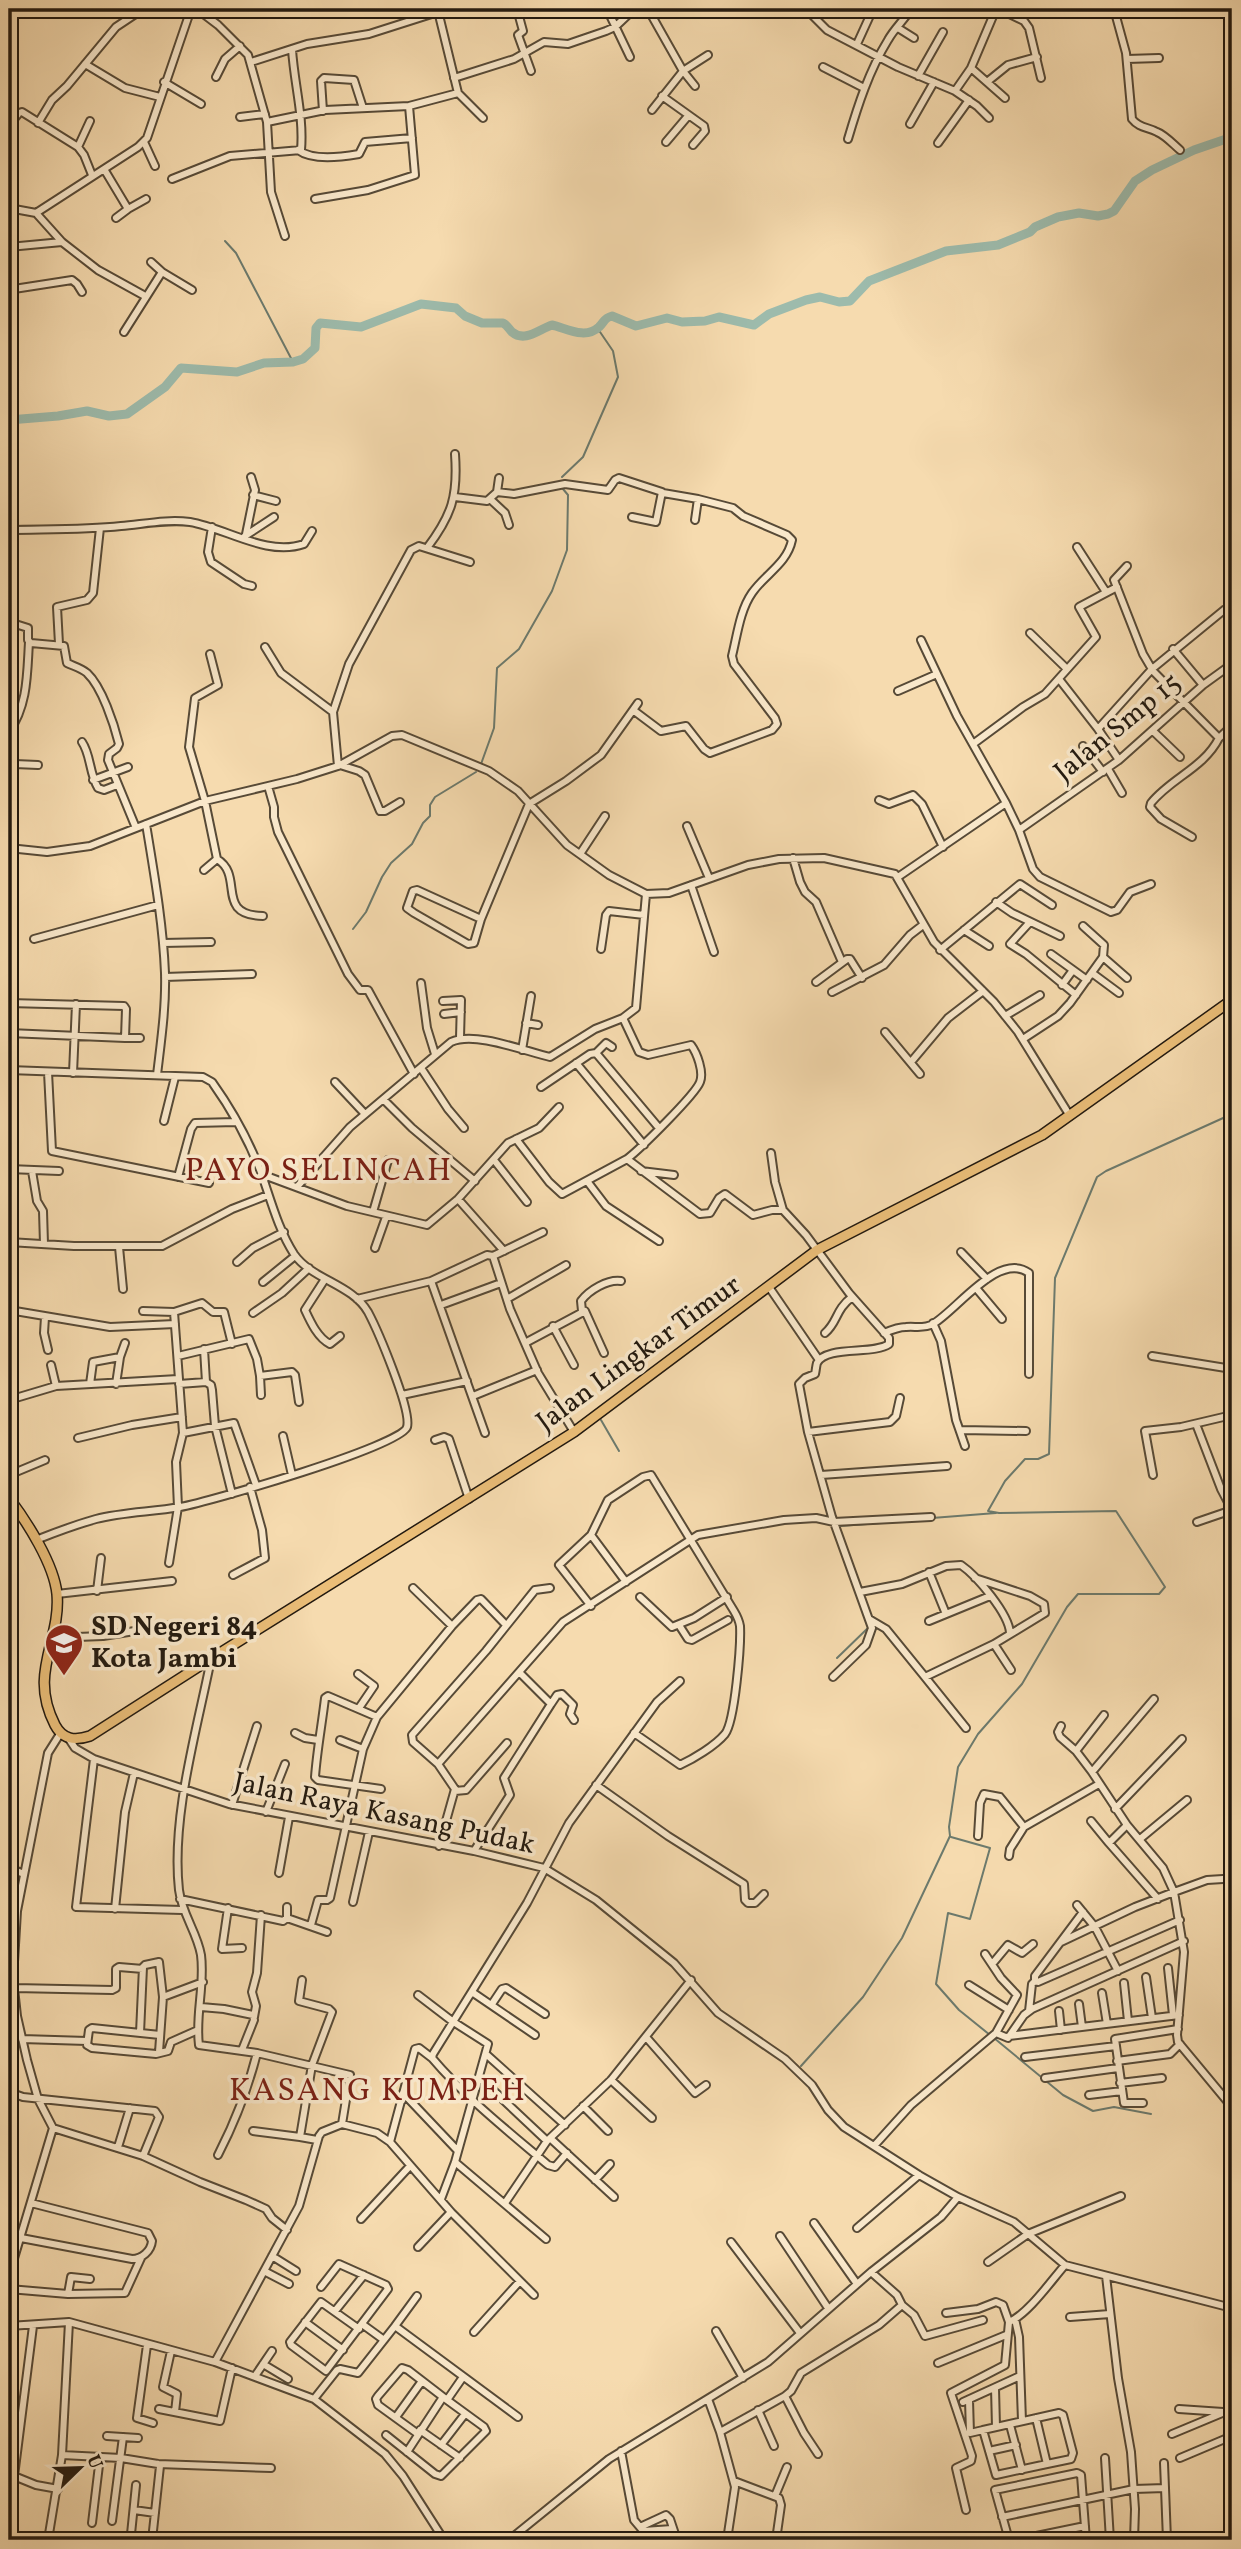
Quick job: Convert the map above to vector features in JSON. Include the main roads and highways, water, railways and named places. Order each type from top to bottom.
[{"type":"highway","name":"Jalan Lingkar Timur","points":[[9,1498],[36,1540],[57,1594],[44,1680],[46,1700],[60,1734],[69,1739],[79,1739],[97,1733],[574,1432],[817,1251],[1033,1141],[1232,1000]]},
{"type":"waterway","points":[[9,420],[87,411],[109,416],[127,414],[165,387],[181,368],[237,372],[264,363],[293,362],[303,359],[315,348],[316,328],[320,323],[361,327],[421,304],[456,308],[465,316],[482,323],[503,323],[512,332],[522,336],[552,325],[588,333],[612,316],[636,326],[667,318],[682,322],[719,317],[754,325],[769,314],[806,300],[820,297],[839,302],[850,301],[869,281],[946,251],[998,245],[1058,217],[1079,213],[1098,216],[1108,214],[1114,211],[1135,181],[1152,170],[1194,150],[1232,137]]},
{"type":"waterway","points":[[225,241],[236,253],[293,362]]},
{"type":"waterway","points":[[562,477],[583,457],[618,377],[613,351],[598,329]]},
{"type":"waterway","points":[[481,764],[494,728],[497,668],[519,649],[552,591],[567,550],[568,495],[563,489]]},
{"type":"waterway","points":[[353,929],[366,912],[391,863],[412,844],[423,823],[430,816],[430,805],[435,797],[476,772]]},
{"type":"waterway","points":[[801,2066],[863,1997],[902,1938],[950,1836],[958,1767],[978,1734],[1022,1684],[1067,1607],[1078,1594],[1159,1594],[1165,1587],[1116,1511],[988,1511],[1005,1481],[1025,1459],[1038,1459],[1049,1454],[1055,1278],[1097,1177],[1232,1114]]},
{"type":"waterway","points":[[601,1420],[619,1451]]},
{"type":"waterway","points":[[932,1518],[996,1513]]},
{"type":"waterway","points":[[840,1526],[881,1523]]},
{"type":"waterway","points":[[837,1658],[869,1627]]},
{"type":"waterway","points":[[951,1837],[990,1848],[970,1919],[948,1913],[936,1984],[959,2010],[990,2035]]},
{"type":"waterway","points":[[994,2038],[1063,2095],[1093,2111],[1114,2107],[1151,2114]]},
{"type":"place","name":"SD Negeri 84 Kota Jambi","points":[[64,1677]]},
{"type":"district","name":"PAYO SELINCAH","points":[[319,1172]]},
{"type":"district","name":"KASANG KUMPEH","points":[[378,2092]]}]
